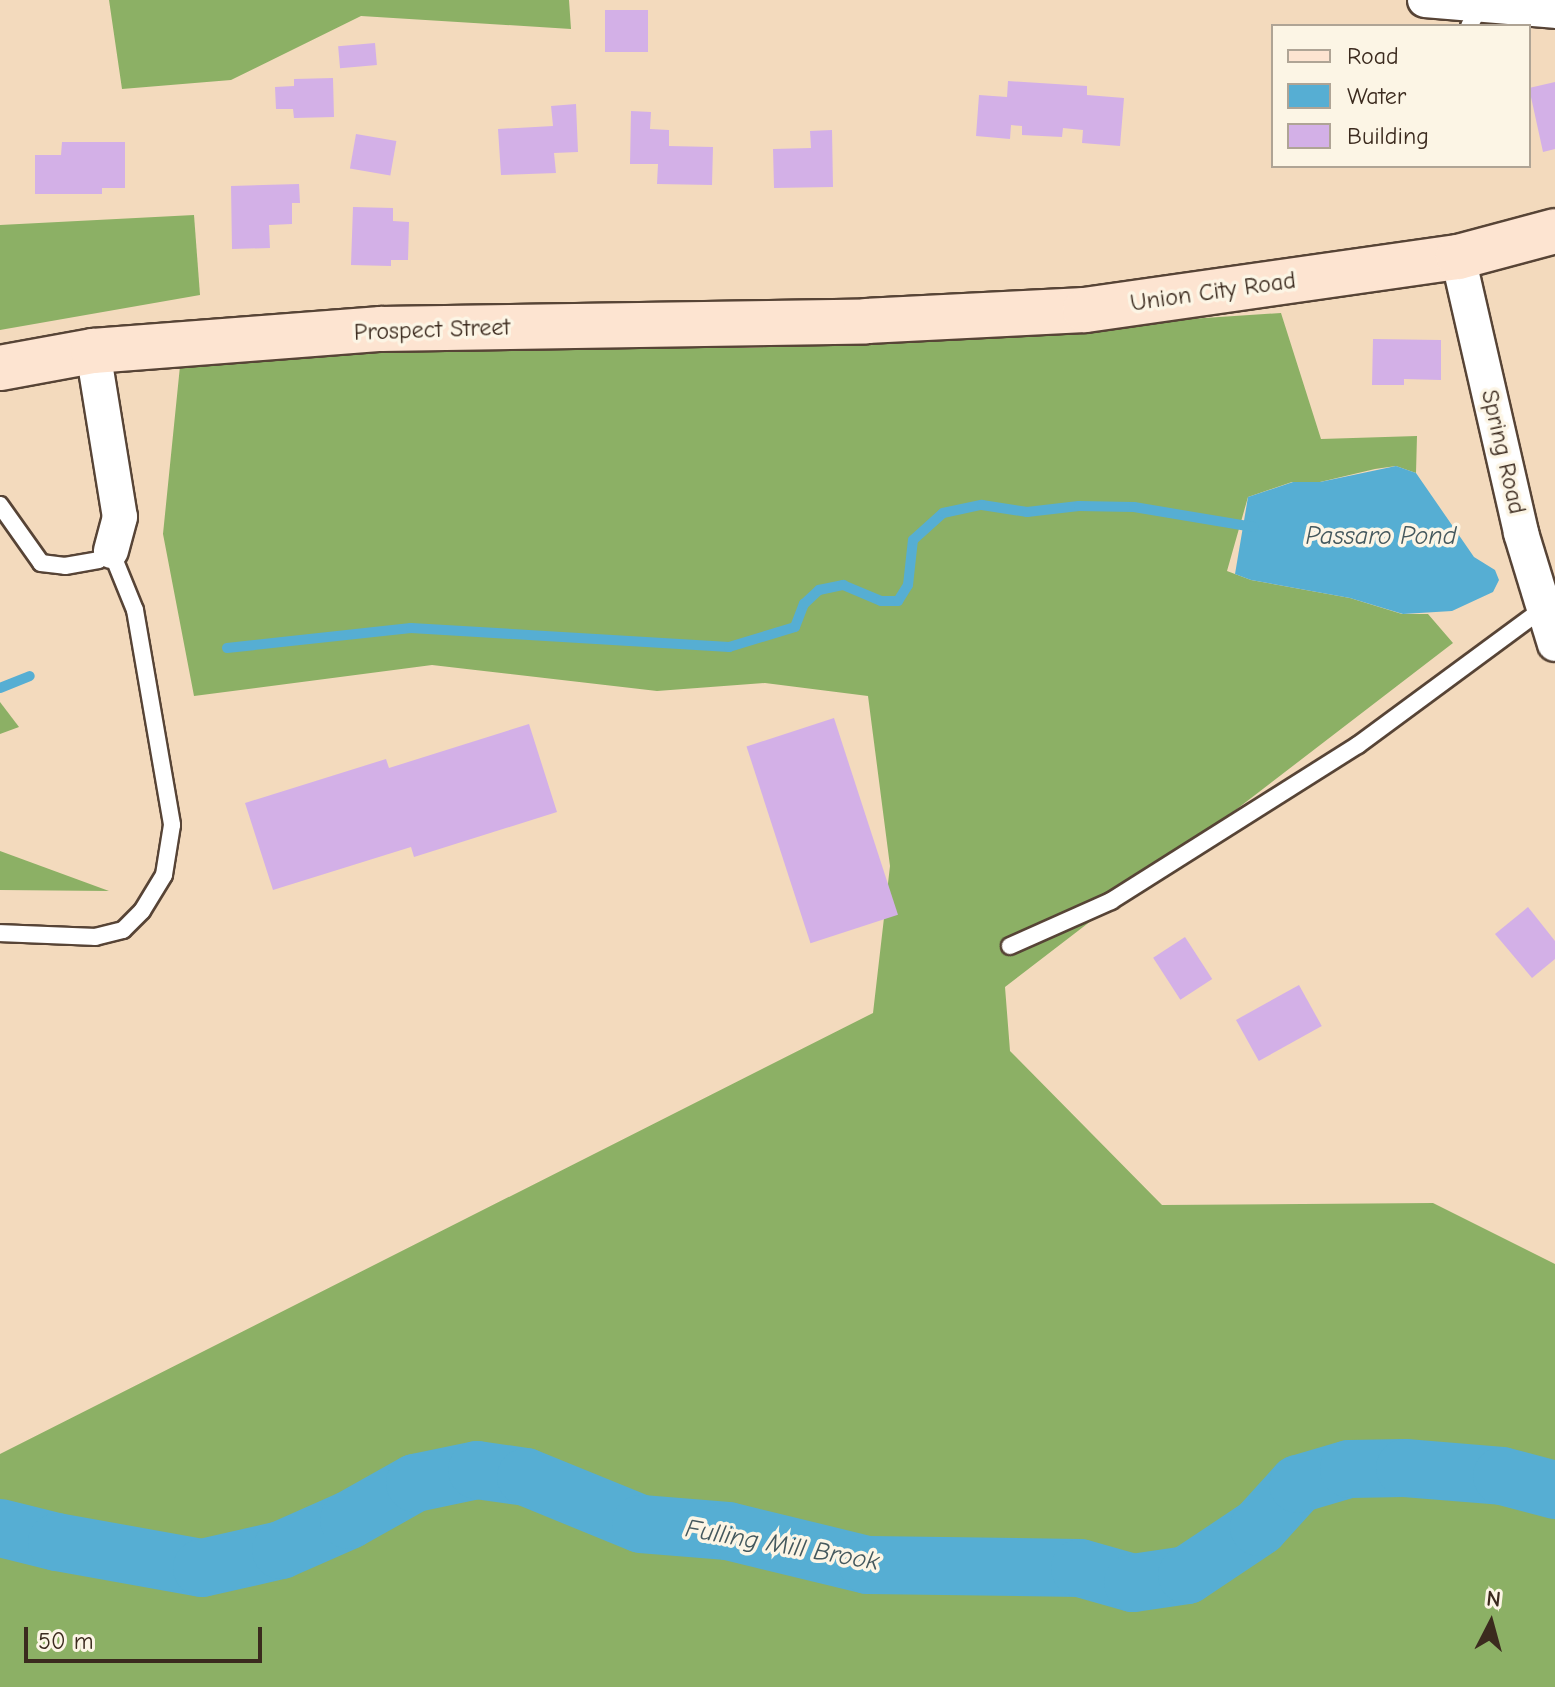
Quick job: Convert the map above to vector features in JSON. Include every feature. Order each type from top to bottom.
[{"type":"main road","name":"Union City Road","points":[[866,321],[1085,310],[1458,257],[1555,231]]},
{"type":"main road","name":"Prospect Street","points":[[0,368],[93,351],[381,329],[866,321]]},
{"type":"street","points":[[1425,0],[1474,17],[1555,11]]},
{"type":"street","name":"Spring Road","points":[[1458,257],[1521,533],[1555,644]]},
{"type":"street","points":[[93,351],[120,517],[111,551]]},
{"type":"lane","points":[[0,505],[41,563],[65,566],[98,560],[111,551],[135,610],[172,825],[164,875],[142,911],[123,930],[95,937],[0,933]]},
{"type":"lane","points":[[1010,946],[1111,901],[1205,842],[1358,745],[1544,608]]},
{"type":"green space","points":[[109,0],[569,0],[571,29],[361,16],[231,80],[122,89]]},
{"type":"green space","points":[[194,215],[200,295],[0,330],[0,225]]},
{"type":"green space","points":[[1281,313],[1321,439],[1417,436],[1416,473],[1396,466],[1375,469],[1320,482],[1292,482],[1248,497],[1227,571],[1251,580],[1350,598],[1402,614],[1428,614],[1453,643],[1005,987],[1010,1051],[1162,1205],[1433,1203],[1555,1264],[1555,1687],[0,1687],[0,1454],[873,1013],[890,866],[868,696],[765,683],[657,691],[432,665],[194,696],[163,534],[180,366],[408,345],[750,348]]},
{"type":"green space","points":[[0,702],[19,727],[0,734]]},
{"type":"green space","points":[[0,851],[109,891],[0,890]]},
{"type":"water","name":"Passaro Pond","points":[[1396,466],[1416,473],[1474,557],[1495,570],[1499,580],[1493,592],[1452,611],[1403,614],[1350,598],[1251,580],[1235,574],[1248,497],[1293,482],[1320,482]]},
{"type":"building","points":[[605,10],[648,10],[648,52],[605,52]]},
{"type":"building","points":[[375,43],[377,65],[340,68],[338,46]]},
{"type":"building","points":[[333,78],[334,117],[294,118],[293,109],[276,109],[275,87],[294,86],[294,79]]},
{"type":"building","points":[[1008,81],[1087,86],[1087,95],[1124,98],[1120,146],[1082,143],[1083,130],[1063,128],[1062,137],[1022,135],[1022,126],[1011,125],[1010,139],[976,136],[979,95],[1007,97]]},
{"type":"building","points":[[1555,82],[1555,149],[1543,152],[1531,88]]},
{"type":"building","points":[[576,104],[578,152],[554,153],[556,173],[501,175],[498,129],[553,126],[551,106]]},
{"type":"building","points":[[631,111],[651,112],[650,129],[669,130],[669,146],[713,147],[712,185],[657,184],[658,164],[630,164]]},
{"type":"building","points":[[832,130],[833,187],[774,188],[773,149],[811,148],[810,131]]},
{"type":"building","points":[[356,134],[396,141],[390,176],[350,168]]},
{"type":"building","points":[[62,142],[125,142],[125,188],[102,188],[102,194],[35,194],[35,155],[61,155]]},
{"type":"building","points":[[299,184],[300,203],[292,203],[292,224],[269,225],[270,248],[232,249],[231,186]]},
{"type":"building","points":[[353,207],[393,208],[393,221],[409,222],[408,260],[391,260],[391,266],[351,265]]},
{"type":"building","points":[[1373,339],[1441,340],[1441,380],[1404,379],[1404,385],[1372,385]]},
{"type":"building","points":[[834,718],[898,915],[810,943],[747,746]]},
{"type":"building","points":[[529,724],[557,812],[414,857],[411,847],[273,890],[245,803],[386,759],[389,768]]},
{"type":"building","points":[[1528,907],[1555,941],[1555,959],[1532,978],[1495,934]]},
{"type":"building","points":[[1185,937],[1212,979],[1180,1000],[1153,958]]},
{"type":"building","points":[[1299,985],[1322,1026],[1259,1061],[1236,1020]]},
{"type":"waterway","points":[[227,648],[411,628],[729,647],[795,627],[804,604],[819,590],[843,585],[881,601],[898,601],[908,585],[913,540],[943,513],[982,505],[1027,512],[1079,506],[1134,507],[1253,527]]},
{"type":"waterway","points":[[0,688],[30,676]]},
{"type":"waterway","name":"Fulling Mill Brook","points":[[0,1528],[57,1542],[202,1568],[281,1550],[349,1520],[415,1483],[477,1470],[526,1477],[641,1524],[728,1531],[868,1565],[1080,1568],[1133,1583],[1187,1575],[1259,1527],[1298,1484],[1349,1469],[1405,1468],[1502,1476],[1555,1490]]}]
